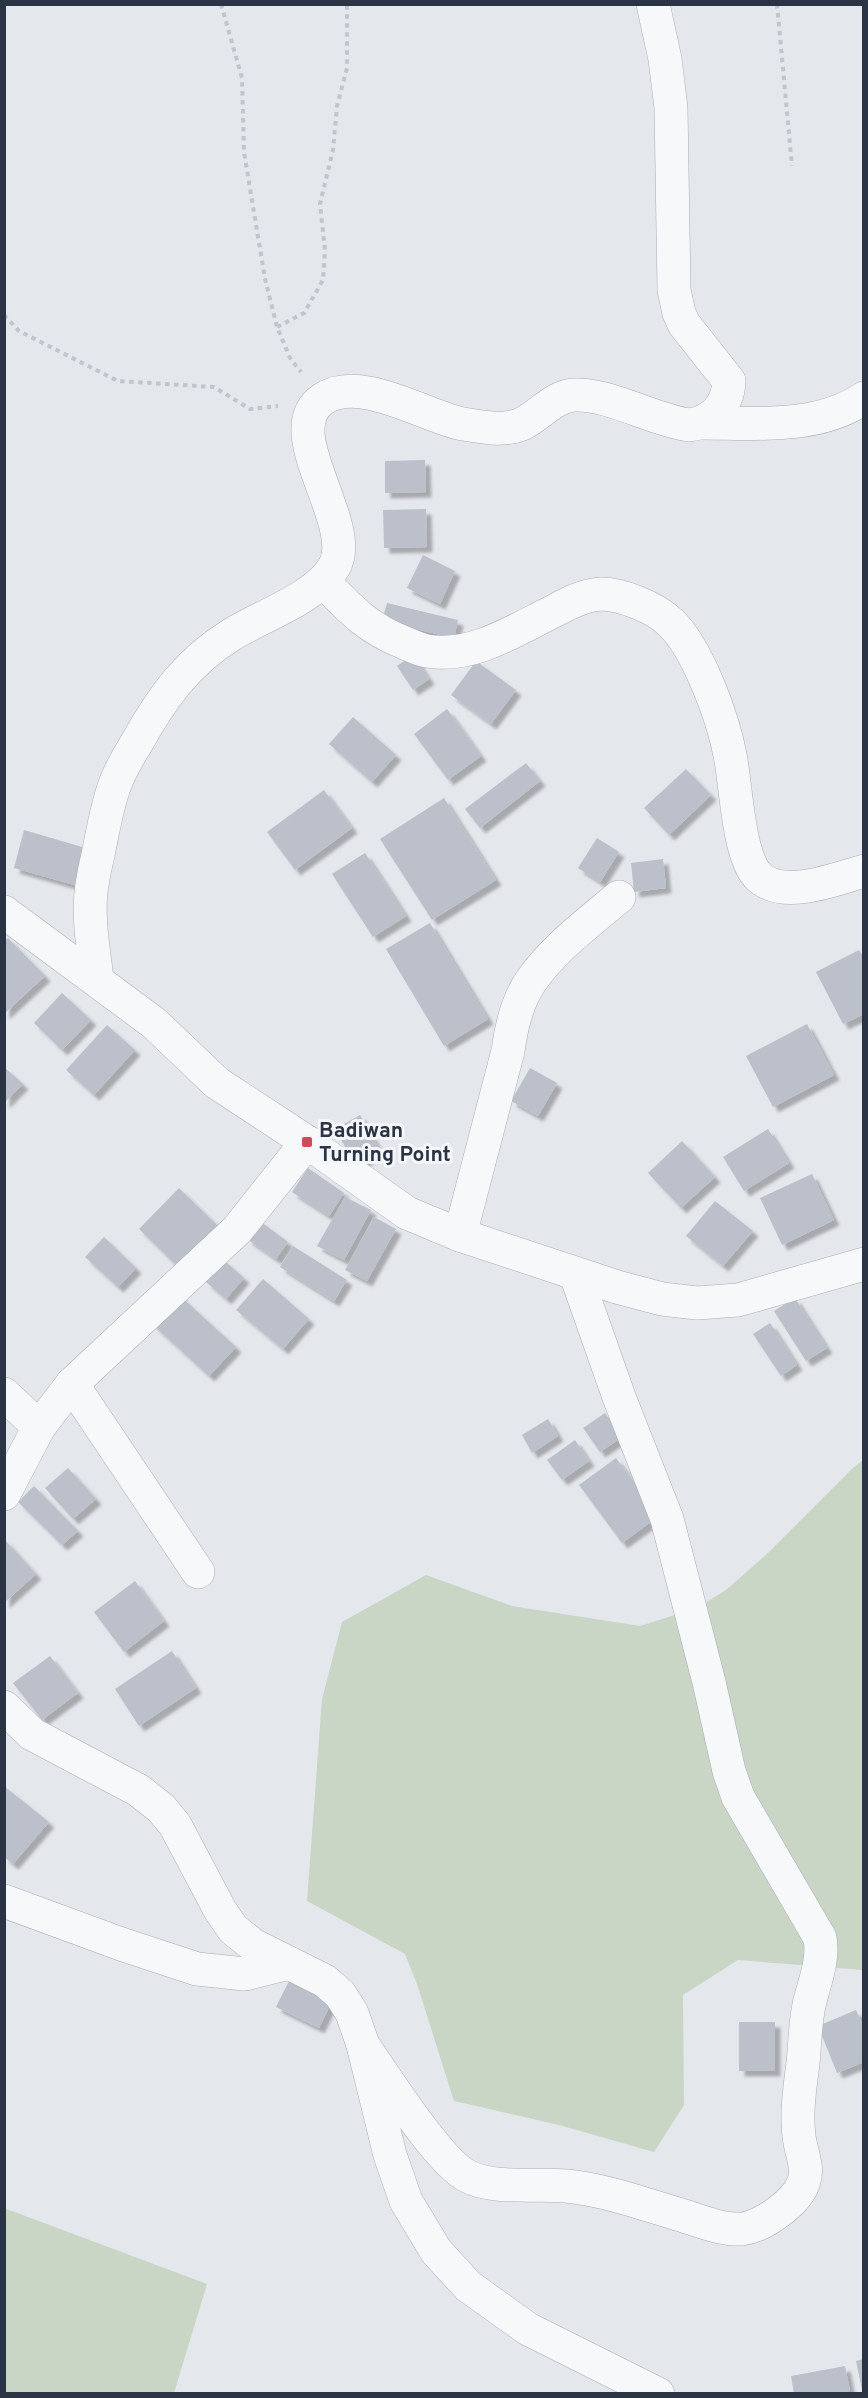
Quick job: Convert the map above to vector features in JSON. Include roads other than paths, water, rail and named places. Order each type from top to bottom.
[{"type":"street","points":[[653,4],[665,59],[671,108],[674,290],[684,324],[729,381],[729,391],[719,409],[711,418],[701,423]]},
{"type":"street","points":[[97,980],[90,894],[114,787],[143,732],[165,695],[189,667],[229,636],[287,605],[323,581],[335,566],[340,547],[337,527],[312,455],[308,429],[317,391],[336,394],[367,393],[396,400],[459,423],[495,429],[522,424],[570,395],[583,395],[689,425],[798,421],[819,417],[864,398]]},
{"type":"street","points":[[323,581],[360,620],[384,635],[426,651],[459,652],[488,644],[579,599],[601,594],[627,598],[653,609],[672,624],[704,677],[730,753],[742,836],[748,858],[758,877],[772,885],[798,888],[864,871]]},
{"type":"street","points":[[460,1235],[508,1051],[512,1026],[530,981],[570,938],[619,897]]},
{"type":"street","points":[[4,912],[154,1023],[217,1083],[307,1142],[407,1213],[460,1235],[576,1275],[662,1299],[697,1303],[738,1300],[864,1264]]},
{"type":"street","points":[[4,1494],[39,1427],[72,1384],[237,1230],[307,1142]]},
{"type":"street","points":[[363,2045],[447,2159],[466,2176],[488,2183],[566,2186],[604,2192],[709,2224],[737,2229],[755,2226],[776,2214],[793,2198],[805,2180],[798,2107],[809,2007],[822,1951],[820,1938],[738,1797],[729,1771],[709,1682],[667,1519],[619,1397],[576,1275]]},
{"type":"street","points":[[72,1384],[198,1572]]},
{"type":"street","points":[[4,1394],[39,1427]]},
{"type":"street","points":[[4,1707],[32,1734],[138,1790],[161,1808],[175,1825],[220,1910],[233,1929],[253,1944],[325,1981],[340,1994],[352,2013],[363,2045],[390,2156],[406,2201],[436,2250],[468,2286],[528,2329],[658,2394]]},
{"type":"street","points":[[4,1901],[197,1969],[245,1974],[289,1963]]},
{"type":"place","name":"Badiwan Turning Point","points":[[307,1142]]}]
